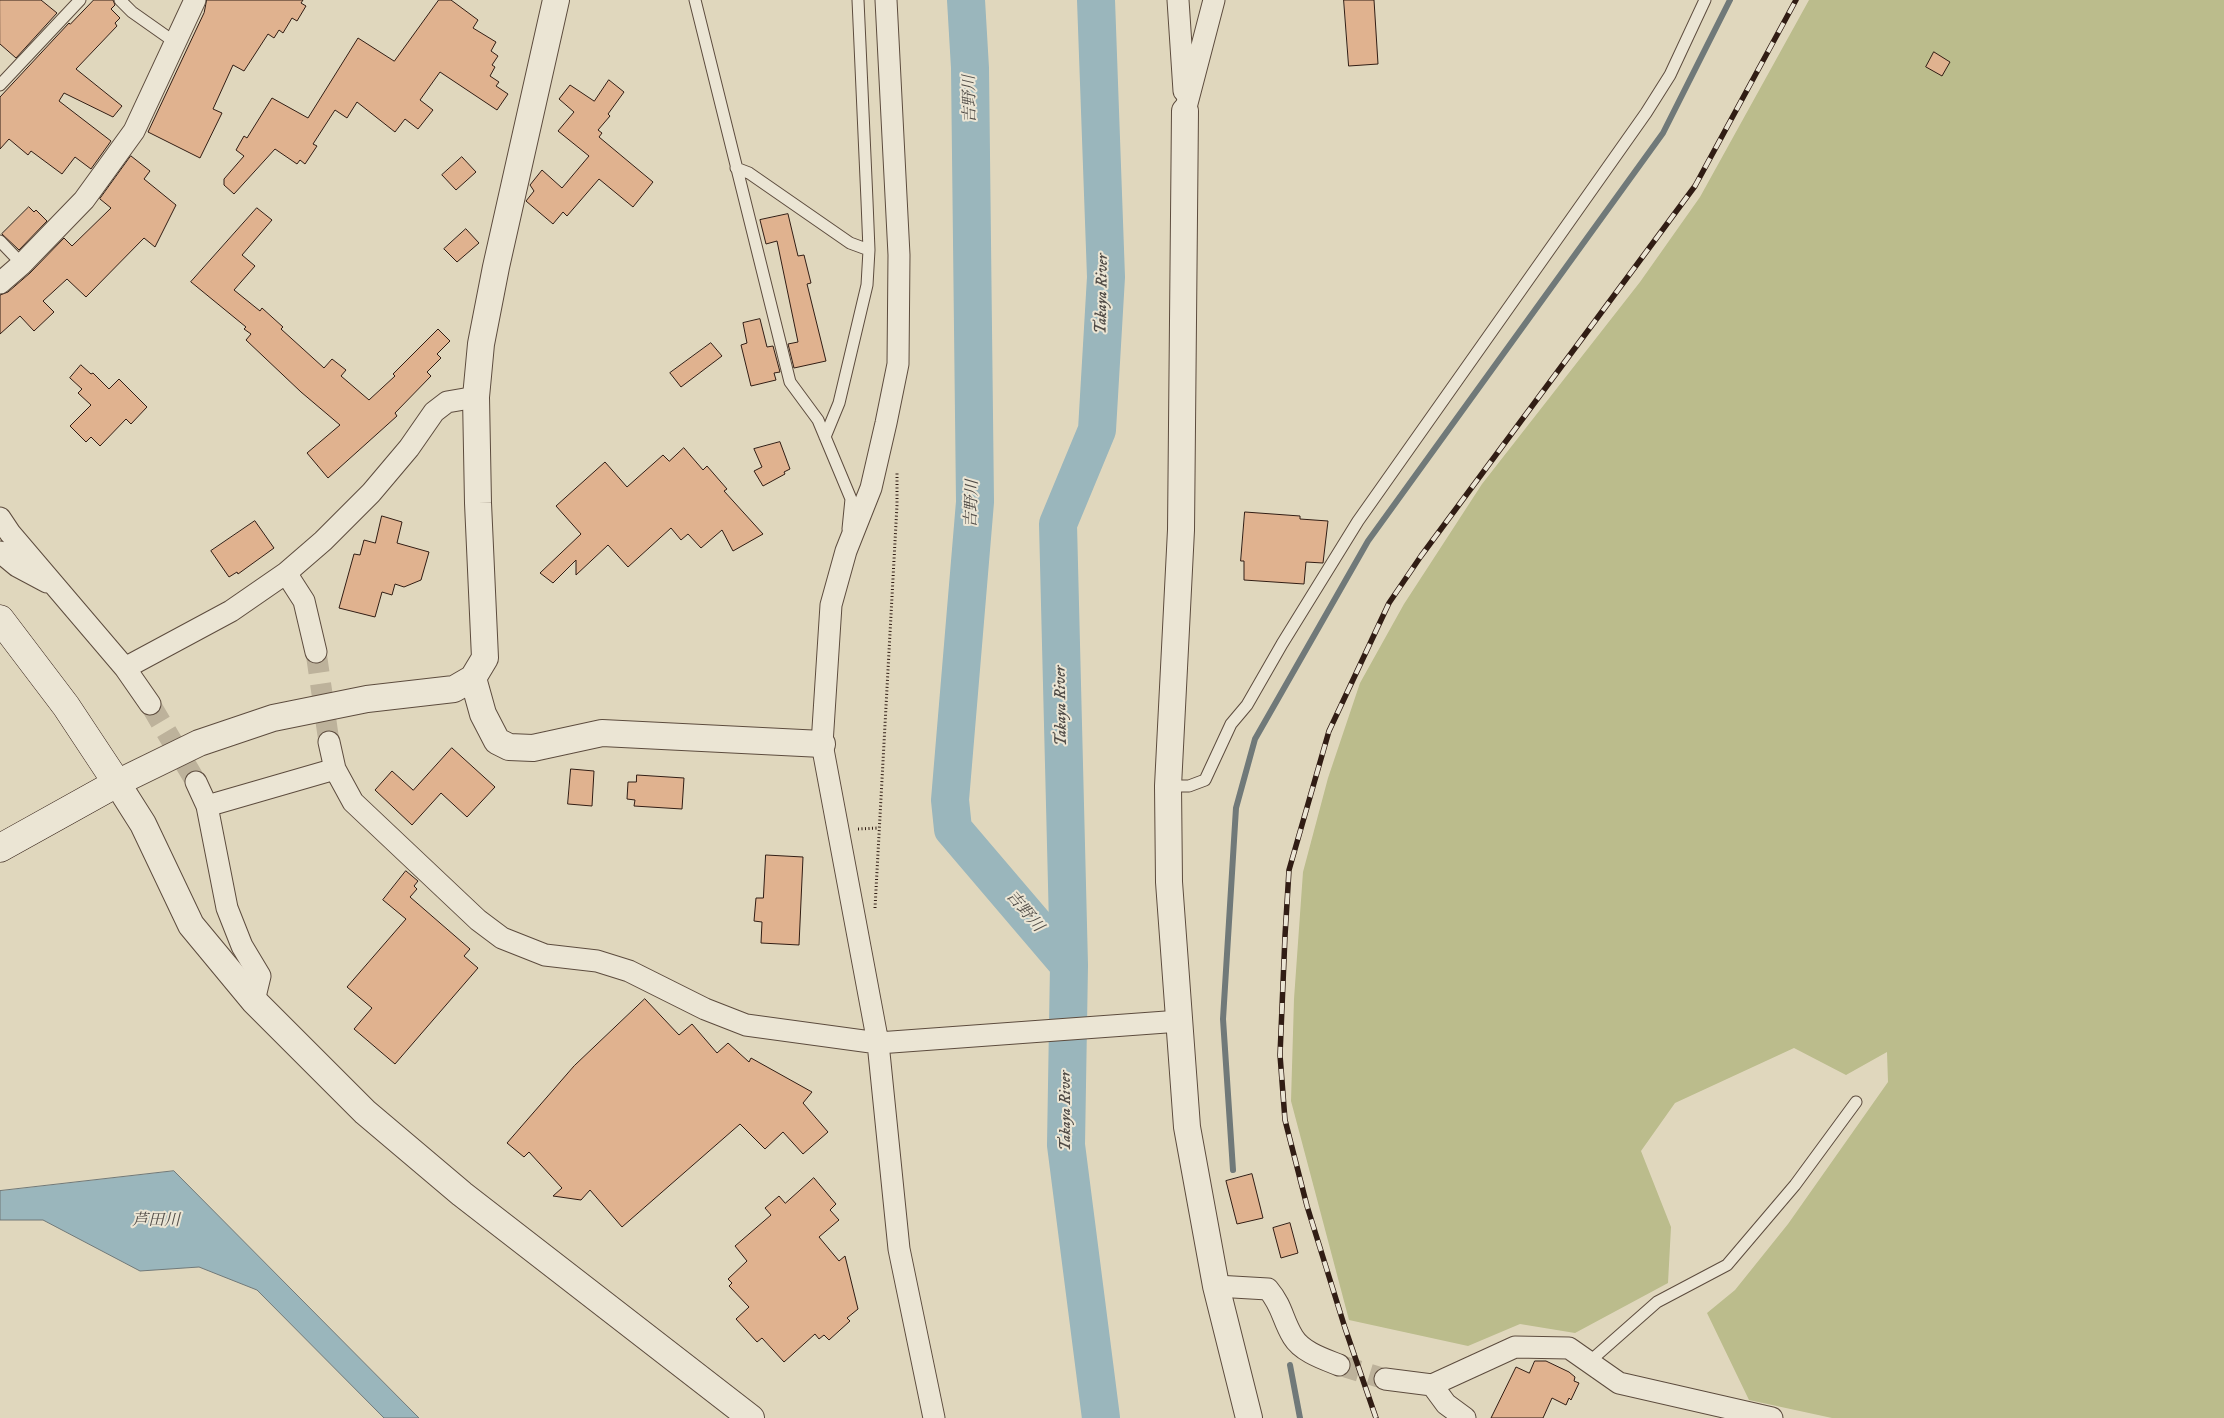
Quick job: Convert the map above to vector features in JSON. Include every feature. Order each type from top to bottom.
[{"type":"main road","points":[[0,619],[66,706],[117,783],[0,848]]},
{"type":"street","points":[[0,283],[22,264],[84,200],[134,131],[195,0]]},
{"type":"street","points":[[556,0],[496,267],[481,344],[476,397],[478,503],[485,658],[473,678],[454,689],[367,699],[273,718],[199,743],[117,783],[143,824],[192,925],[254,1001],[365,1112],[462,1194],[752,1418]]},
{"type":"street","points":[[886,0],[899,255],[898,364],[870,488],[846,551],[831,605],[822,744],[883,1042],[898,1249],[934,1418]]},
{"type":"street","points":[[1178,0],[1185,111],[1181,530],[1168,786],[1169,882],[1187,1127],[1216,1286],[1249,1418]]},
{"type":"street","points":[[1185,111],[1214,0]]},
{"type":"street","points":[[125,668],[231,611],[286,573],[323,541],[370,492],[410,448],[434,412],[446,402],[476,397]]},
{"type":"street","points":[[0,518],[10,533],[125,668],[150,704]]},
{"type":"street","points":[[0,552],[17,566],[58,588]]},
{"type":"street","points":[[286,573],[304,601],[316,652]]},
{"type":"street","points":[[473,678],[483,714],[497,741],[510,747],[533,748],[602,733],[822,744]]},
{"type":"street","points":[[329,742],[335,769],[353,802],[478,920],[502,938],[545,955],[598,961],[630,971],[705,1009],[746,1025],[883,1042],[1180,1021]]},
{"type":"street","points":[[208,806],[335,769]]},
{"type":"street","points":[[196,782],[208,806],[227,908],[242,946],[260,976],[254,1001]]},
{"type":"street","points":[[1216,1286],[1268,1289],[1279,1302],[1294,1338],[1311,1353],[1339,1365]]},
{"type":"street","points":[[1385,1379],[1432,1385],[1515,1347],[1569,1348],[1619,1383],[1772,1418]]},
{"type":"street","points":[[1432,1385],[1446,1404],[1465,1418]]},
{"type":"lane","points":[[0,85],[80,0]]},
{"type":"lane","points":[[120,0],[132,12],[176,43]]},
{"type":"lane","points":[[695,0],[790,382],[818,420],[851,499],[846,551]]},
{"type":"lane","points":[[825,437],[839,403],[867,285],[869,250],[858,0]]},
{"type":"lane","points":[[1168,786],[1189,786],[1205,780],[1231,724],[1246,705],[1358,521],[1646,113],[1670,75],[1705,0]]},
{"type":"lane","points":[[736,168],[749,173],[850,243],[869,250]]},
{"type":"lane","points":[[0,241],[22,264]]},
{"type":"lane","points":[[1589,1362],[1657,1302],[1727,1265],[1795,1185],[1856,1102]]},
{"type":"path","points":[[875,911],[898,467]]},
{"type":"path","points":[[852,828],[880,828]]},
{"type":"green space","points":[[1809,0],[2224,0],[2224,1418],[1832,1418],[1749,1400],[1707,1313],[1735,1290],[1788,1224],[1888,1082],[1887,1052],[1846,1075],[1794,1048],[1675,1103],[1641,1151],[1671,1227],[1668,1283],[1575,1333],[1520,1324],[1468,1346],[1349,1320],[1291,1101],[1294,999],[1303,872],[1328,778],[1360,683],[1404,604],[1482,484],[1640,282],[1700,197]]},
{"type":"water","name":"芦田川","points":[[174,1171],[419,1418],[384,1418],[257,1290],[199,1267],[140,1271],[43,1220],[0,1220],[0,1191]]},
{"type":"building","points":[[0,0],[41,0],[57,13],[16,58],[0,44]]},
{"type":"building","points":[[94,0],[113,0],[115,5],[111,9],[120,18],[115,23],[117,26],[76,69],[122,106],[113,117],[64,93],[59,101],[111,141],[91,169],[75,157],[62,174],[31,151],[28,155],[9,139],[0,149],[0,97],[69,23]]},
{"type":"building","points":[[207,0],[303,0],[301,3],[306,6],[297,21],[292,18],[283,33],[279,30],[274,38],[268,34],[244,71],[233,65],[213,109],[222,113],[200,158],[148,132],[204,13]]},
{"type":"building","points":[[439,0],[451,0],[478,20],[473,28],[496,42],[491,51],[498,56],[492,65],[495,67],[490,76],[499,82],[496,86],[508,94],[497,110],[440,72],[420,100],[433,110],[418,129],[405,119],[395,132],[357,102],[347,118],[335,110],[313,144],[317,146],[305,164],[300,160],[297,164],[275,149],[234,194],[224,185],[224,179],[244,156],[236,150],[244,136],[247,138],[272,98],[308,118],[358,38],[394,61]]},
{"type":"building","points":[[1344,0],[1374,0],[1378,64],[1349,66]]},
{"type":"building","points":[[1934,52],[1950,62],[1942,76],[1926,67]]},
{"type":"building","points":[[609,80],[624,92],[608,114],[610,116],[598,130],[602,133],[599,137],[653,182],[633,207],[599,179],[567,216],[563,212],[553,224],[526,201],[534,191],[530,185],[542,170],[562,188],[589,156],[558,131],[574,112],[559,99],[570,85],[594,101]]},
{"type":"building","points":[[131,156],[150,171],[144,179],[176,205],[155,247],[144,238],[86,297],[67,279],[43,301],[54,312],[34,331],[20,316],[0,334],[0,295],[8,292],[30,273],[64,238],[72,246],[111,208],[100,199]]},
{"type":"building","points":[[462,157],[476,172],[456,190],[442,175]]},
{"type":"building","points":[[29,207],[34,212],[36,210],[47,221],[19,250],[2,234]]},
{"type":"building","points":[[257,208],[272,220],[242,255],[255,266],[234,290],[260,311],[262,308],[283,327],[281,329],[324,368],[332,359],[346,370],[341,376],[369,400],[395,376],[393,374],[438,329],[450,341],[437,354],[441,358],[427,372],[431,376],[395,413],[397,416],[328,478],[307,453],[340,425],[301,392],[246,340],[251,334],[244,329],[246,327],[191,282]]},
{"type":"building","points":[[788,214],[798,256],[804,255],[811,283],[807,284],[826,361],[794,368],[788,344],[798,342],[777,241],[766,244],[760,220]]},
{"type":"building","points":[[466,229],[479,243],[457,262],[444,249]]},
{"type":"building","points":[[760,319],[767,347],[773,346],[780,372],[774,373],[776,380],[751,386],[741,345],[747,343],[743,323]]},
{"type":"building","points":[[711,343],[722,356],[681,387],[670,373]]},
{"type":"building","points":[[81,365],[91,374],[93,373],[109,389],[119,379],[147,407],[131,424],[126,419],[100,446],[91,437],[86,442],[70,426],[91,405],[78,393],[82,389],[70,378]]},
{"type":"building","points":[[780,442],[790,469],[784,472],[785,474],[763,486],[754,471],[762,467],[754,449]]},
{"type":"building","points":[[684,448],[703,470],[707,466],[727,489],[724,491],[763,534],[733,551],[722,530],[701,548],[688,534],[681,540],[671,528],[628,567],[608,545],[576,575],[576,560],[553,583],[540,573],[581,534],[556,506],[605,462],[627,487],[663,455],[669,461]]},
{"type":"building","points":[[1245,512],[1300,516],[1300,519],[1328,521],[1323,563],[1306,562],[1304,584],[1244,580],[1244,561],[1241,561]]},
{"type":"building","points":[[382,516],[402,522],[397,543],[429,552],[421,580],[404,587],[395,584],[392,595],[382,592],[375,617],[339,608],[354,554],[360,555],[364,540],[375,543]]},
{"type":"building","points":[[255,521],[274,548],[238,574],[237,572],[229,577],[211,551]]},
{"type":"building","points":[[452,748],[495,787],[467,817],[441,793],[412,825],[375,790],[392,771],[413,790]]},
{"type":"building","points":[[571,769],[594,771],[592,806],[568,804]]},
{"type":"building","points":[[637,775],[684,778],[682,809],[634,806],[635,800],[627,799],[628,782],[636,782]]},
{"type":"building","points":[[766,855],[803,857],[799,945],[761,943],[762,922],[754,921],[756,898],[763,898]]},
{"type":"building","points":[[406,871],[418,881],[414,886],[417,889],[410,897],[470,949],[464,956],[478,968],[395,1064],[354,1029],[372,1008],[347,987],[406,919],[383,900]]},
{"type":"building","points":[[645,999],[679,1035],[692,1024],[717,1053],[728,1043],[749,1062],[751,1058],[812,1092],[803,1103],[828,1132],[803,1154],[783,1132],[765,1149],[740,1124],[622,1227],[590,1190],[581,1200],[553,1196],[562,1188],[529,1152],[524,1157],[507,1143],[574,1066]]},
{"type":"building","points":[[1252,1174],[1263,1218],[1237,1224],[1226,1181]]},
{"type":"building","points":[[814,1178],[836,1204],[830,1210],[839,1220],[819,1237],[839,1261],[845,1256],[858,1309],[847,1318],[850,1321],[829,1340],[824,1335],[819,1339],[815,1334],[784,1362],[762,1338],[757,1342],[736,1319],[749,1307],[729,1286],[732,1283],[728,1279],[747,1261],[735,1246],[771,1215],[765,1208],[779,1196],[785,1203]]},
{"type":"building","points":[[1290,1223],[1298,1253],[1281,1258],[1273,1228]]},
{"type":"building","points":[[1535,1361],[1546,1361],[1575,1377],[1574,1381],[1579,1383],[1571,1400],[1569,1398],[1566,1405],[1552,1398],[1543,1418],[1491,1418],[1516,1367],[1529,1373]]},
{"type":"waterway","name":"吉野川","points":[[966,0],[970,68],[975,502],[950,800],[953,829],[1069,965]]},
{"type":"waterway","name":"Takaya River","points":[[1096,0],[1106,277],[1097,430],[1058,524],[1069,965],[1066,1145],[1101,1418]]},
{"type":"waterway","points":[[1233,1170],[1223,1019],[1236,808],[1255,739],[1368,541],[1663,133],[1730,0]]},
{"type":"waterway","points":[[1290,1365],[1300,1418]]},
{"type":"tunnel","points":[[316,652],[329,742]]},
{"type":"tunnel","points":[[150,704],[196,782]]},
{"type":"tunnel","points":[[1339,1365],[1385,1379]]},
{"type":"railway","points":[[1376,1418],[1345,1328],[1307,1206],[1285,1120],[1280,1055],[1289,870],[1329,731],[1389,603],[1421,556],[1695,186],[1796,0]]}]
